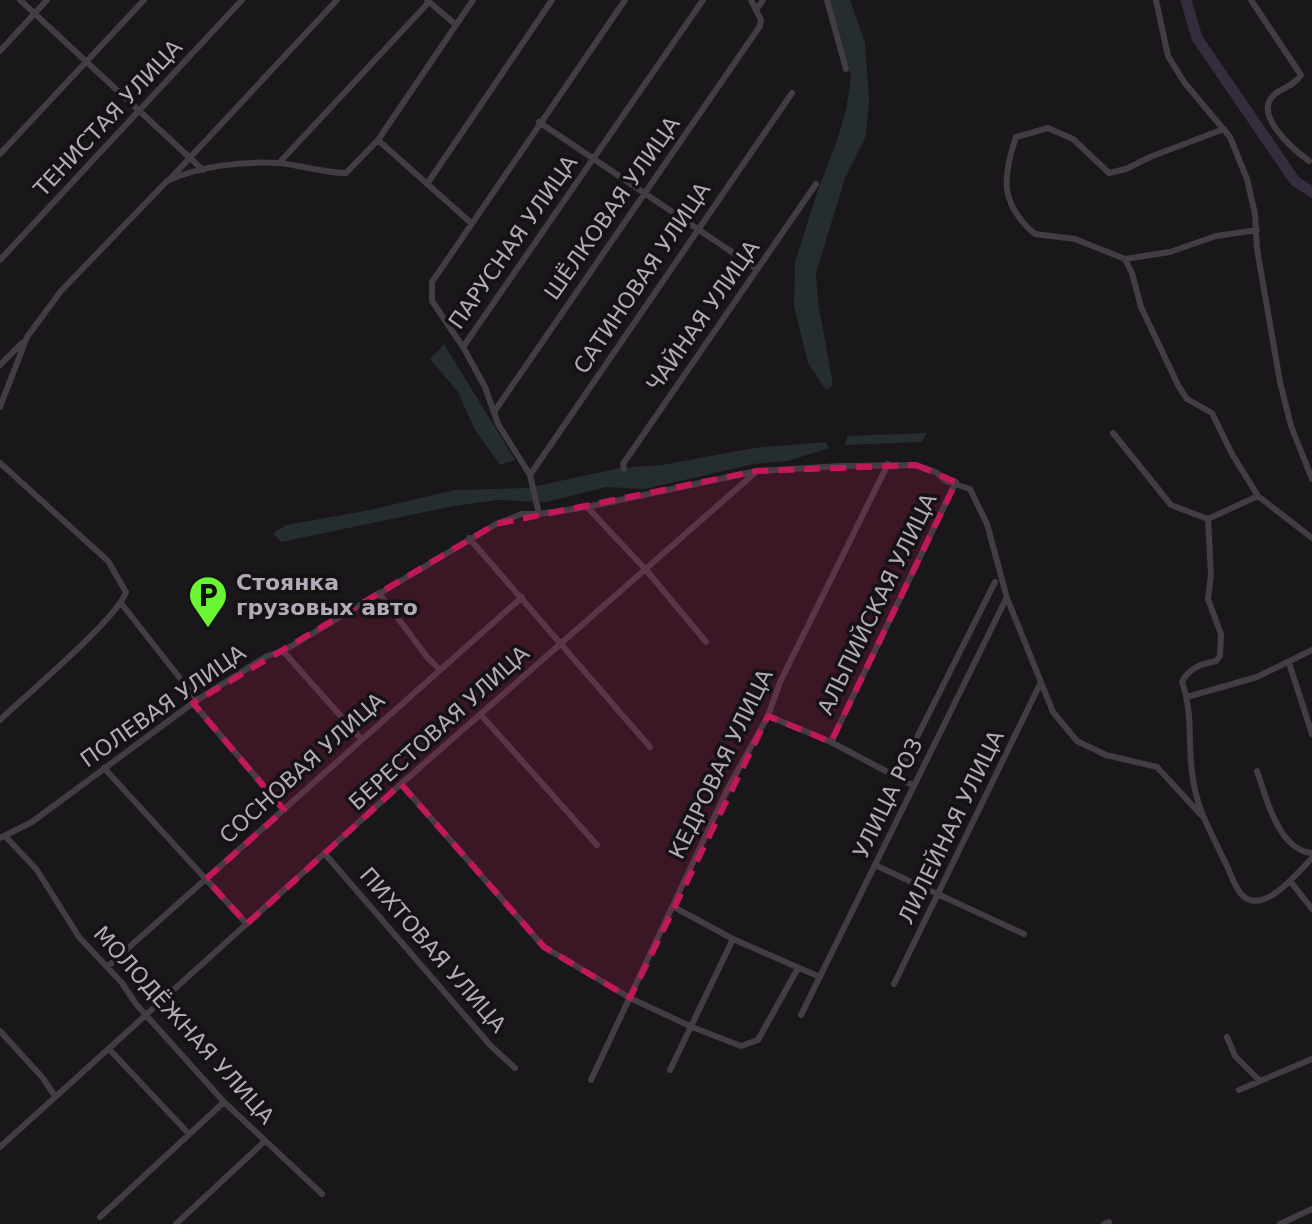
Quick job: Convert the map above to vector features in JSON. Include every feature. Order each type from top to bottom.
[{"type":"street","points":[[20,0],[203,170]]},
{"type":"street","points":[[0,51],[47,0]]},
{"type":"street","points":[[0,154],[144,0]]},
{"type":"street","name":"ТЕНИСТАЯ УЛИЦА","points":[[0,260],[242,0]]},
{"type":"street","points":[[0,365],[27,337],[67,283],[337,0]]},
{"type":"street","points":[[167,181],[203,170],[279,163],[346,173],[378,140],[473,0]]},
{"type":"street","points":[[427,184],[552,0]]},
{"type":"street","points":[[539,514],[530,475],[498,424],[485,387],[432,301],[430,292],[432,282],[471,223],[625,0]]},
{"type":"street","name":"ПАРУСНАЯ УЛИЦА","points":[[463,347],[703,0]]},
{"type":"street","points":[[751,0],[756,10],[763,0]]},
{"type":"street","points":[[827,0],[846,69]]},
{"type":"street","points":[[1156,0],[1168,56],[1184,82],[1235,145],[1247,179],[1280,382],[1291,426],[1312,479]]},
{"type":"street","points":[[1251,0],[1301,75],[1271,98],[1267,109],[1276,128],[1298,154],[1309,161]]},
{"type":"street","points":[[279,163],[428,1],[456,25]]},
{"type":"street","name":"ШЁЛКОВАЯ УЛИЦА","points":[[494,412],[761,24],[756,10]]},
{"type":"street","name":"САТИНОВАЯ УЛИЦА","points":[[530,475],[792,93]]},
{"type":"street","points":[[539,122],[757,269]]},
{"type":"street","points":[[1224,129],[1109,173],[1073,139],[1048,128],[1016,137],[1007,164],[1005,184],[1011,208],[1035,234],[1075,239],[1125,259],[1170,252],[1216,236],[1257,230]]},
{"type":"street","points":[[378,140],[471,223]]},
{"type":"street","name":"ЧАЙНАЯ УЛИЦА","points":[[624,469],[623,464],[816,184]]},
{"type":"street","points":[[1125,259],[1141,307],[1187,399],[1212,413],[1258,496],[1312,538]]},
{"type":"street","points":[[0,407],[27,337]]},
{"type":"street","points":[[1113,433],[1171,505],[1208,519],[1258,496]]},
{"type":"street","points":[[0,463],[108,561],[126,592],[121,603],[0,720]]},
{"type":"street","name":"КЕДРОВАЯ УЛИЦА","points":[[591,1080],[728,788],[768,716],[780,682],[888,464]]},
{"type":"street","name":"ПОЛЕВАЯ УЛИЦА","points":[[3,837],[32,822],[195,702],[267,656],[283,651],[469,538],[522,514],[587,507],[757,471],[916,465],[936,472],[946,481],[956,482]]},
{"type":"street","name":"БЕРЕСТОВАЯ УЛИЦА","points":[[0,1147],[401,784],[647,571],[757,471]]},
{"type":"street","points":[[956,482],[970,489],[987,524],[1007,598],[1053,712],[1077,741],[1106,755],[1157,767],[1202,816]]},
{"type":"street","name":"АЛЬПИЙСКАЯ УЛИЦА","points":[[831,742],[956,482]]},
{"type":"street","points":[[587,507],[647,571],[706,642]]},
{"type":"street","points":[[1208,519],[1211,575],[1208,599],[1221,634],[1220,656],[1216,661],[1201,664],[1186,674],[1182,682],[1192,731],[1193,780],[1202,816],[1237,887],[1244,897],[1253,901],[1273,895],[1291,882],[1312,856],[1298,848],[1272,819],[1257,771]]},
{"type":"street","points":[[469,538],[650,747]]},
{"type":"street","name":"УЛИЦА РОЗ","points":[[897,777],[995,582]]},
{"type":"street","points":[[379,593],[439,669]]},
{"type":"street","name":"СОСНОВАЯ УЛИЦА","points":[[107,967],[522,597]]},
{"type":"street","name":"УЛИЦА РОЗ","points":[[801,1015],[1007,598]]},
{"type":"street","points":[[121,603],[195,702],[284,810]]},
{"type":"street","points":[[1187,697],[1233,686],[1312,650]]},
{"type":"street","points":[[283,651],[361,739]]},
{"type":"street","points":[[1289,663],[1312,734]]},
{"type":"street","name":"ЛИЛЕЙНАЯ УЛИЦА","points":[[894,984],[1040,684]]},
{"type":"street","points":[[481,715],[597,845]]},
{"type":"street","points":[[768,716],[831,742],[914,786]]},
{"type":"street","points":[[104,768],[247,924]]},
{"type":"street","points":[[401,784],[544,947],[630,998],[692,1027],[741,1046],[758,1040],[798,968]]},
{"type":"street","name":"МОЛОДЁЖНАЯ УЛИЦА","points":[[3,837],[37,870],[79,937],[147,1016],[224,1102],[322,1194]]},
{"type":"street","name":"ПИХТОВАЯ УЛИЦА","points":[[325,854],[491,1046],[515,1068]]},
{"type":"street","points":[[875,865],[1024,934]]},
{"type":"street","points":[[1291,882],[1312,909]]},
{"type":"street","points":[[674,907],[733,939],[820,977]]},
{"type":"street","points":[[670,1070],[733,939]]},
{"type":"street","points":[[0,1031],[55,1096]]},
{"type":"street","points":[[1227,1037],[1235,1056],[1260,1081]]},
{"type":"street","points":[[110,1050],[189,1134]]},
{"type":"street","points":[[1239,1090],[1312,1059]]},
{"type":"street","points":[[100,1217],[224,1102]]},
{"type":"street","points":[[176,1224],[265,1141]]},
{"type":"street","points":[[1280,1224],[1312,1209]]},
{"type":"highlighted area","points":[[916,465],[956,482],[831,742],[768,716],[630,998],[544,947],[401,784],[247,924],[206,879],[284,810],[193,703],[496,524],[757,471]]},
{"type":"shaded area","points":[[830,0],[850,0],[865,43],[869,99],[866,136],[845,178],[816,273],[833,385],[826,390],[808,363],[794,306],[795,262],[846,110],[851,77]]},
{"type":"shaded area","points":[[444,344],[515,460],[500,465],[474,428],[458,392],[430,359]]},
{"type":"shaded area","points":[[927,433],[922,442],[845,445],[847,436]]},
{"type":"shaded area","points":[[826,442],[829,448],[788,461],[754,464],[645,489],[606,487],[546,502],[497,500],[454,506],[281,542],[273,533],[286,525],[455,490],[527,488],[620,468],[662,465],[754,448]]},
{"type":"waterway","points":[[1186,0],[1197,38],[1295,181],[1312,192]]},
{"type":"place","name":"Стоянка грузовых авто","points":[[208,629]]}]
